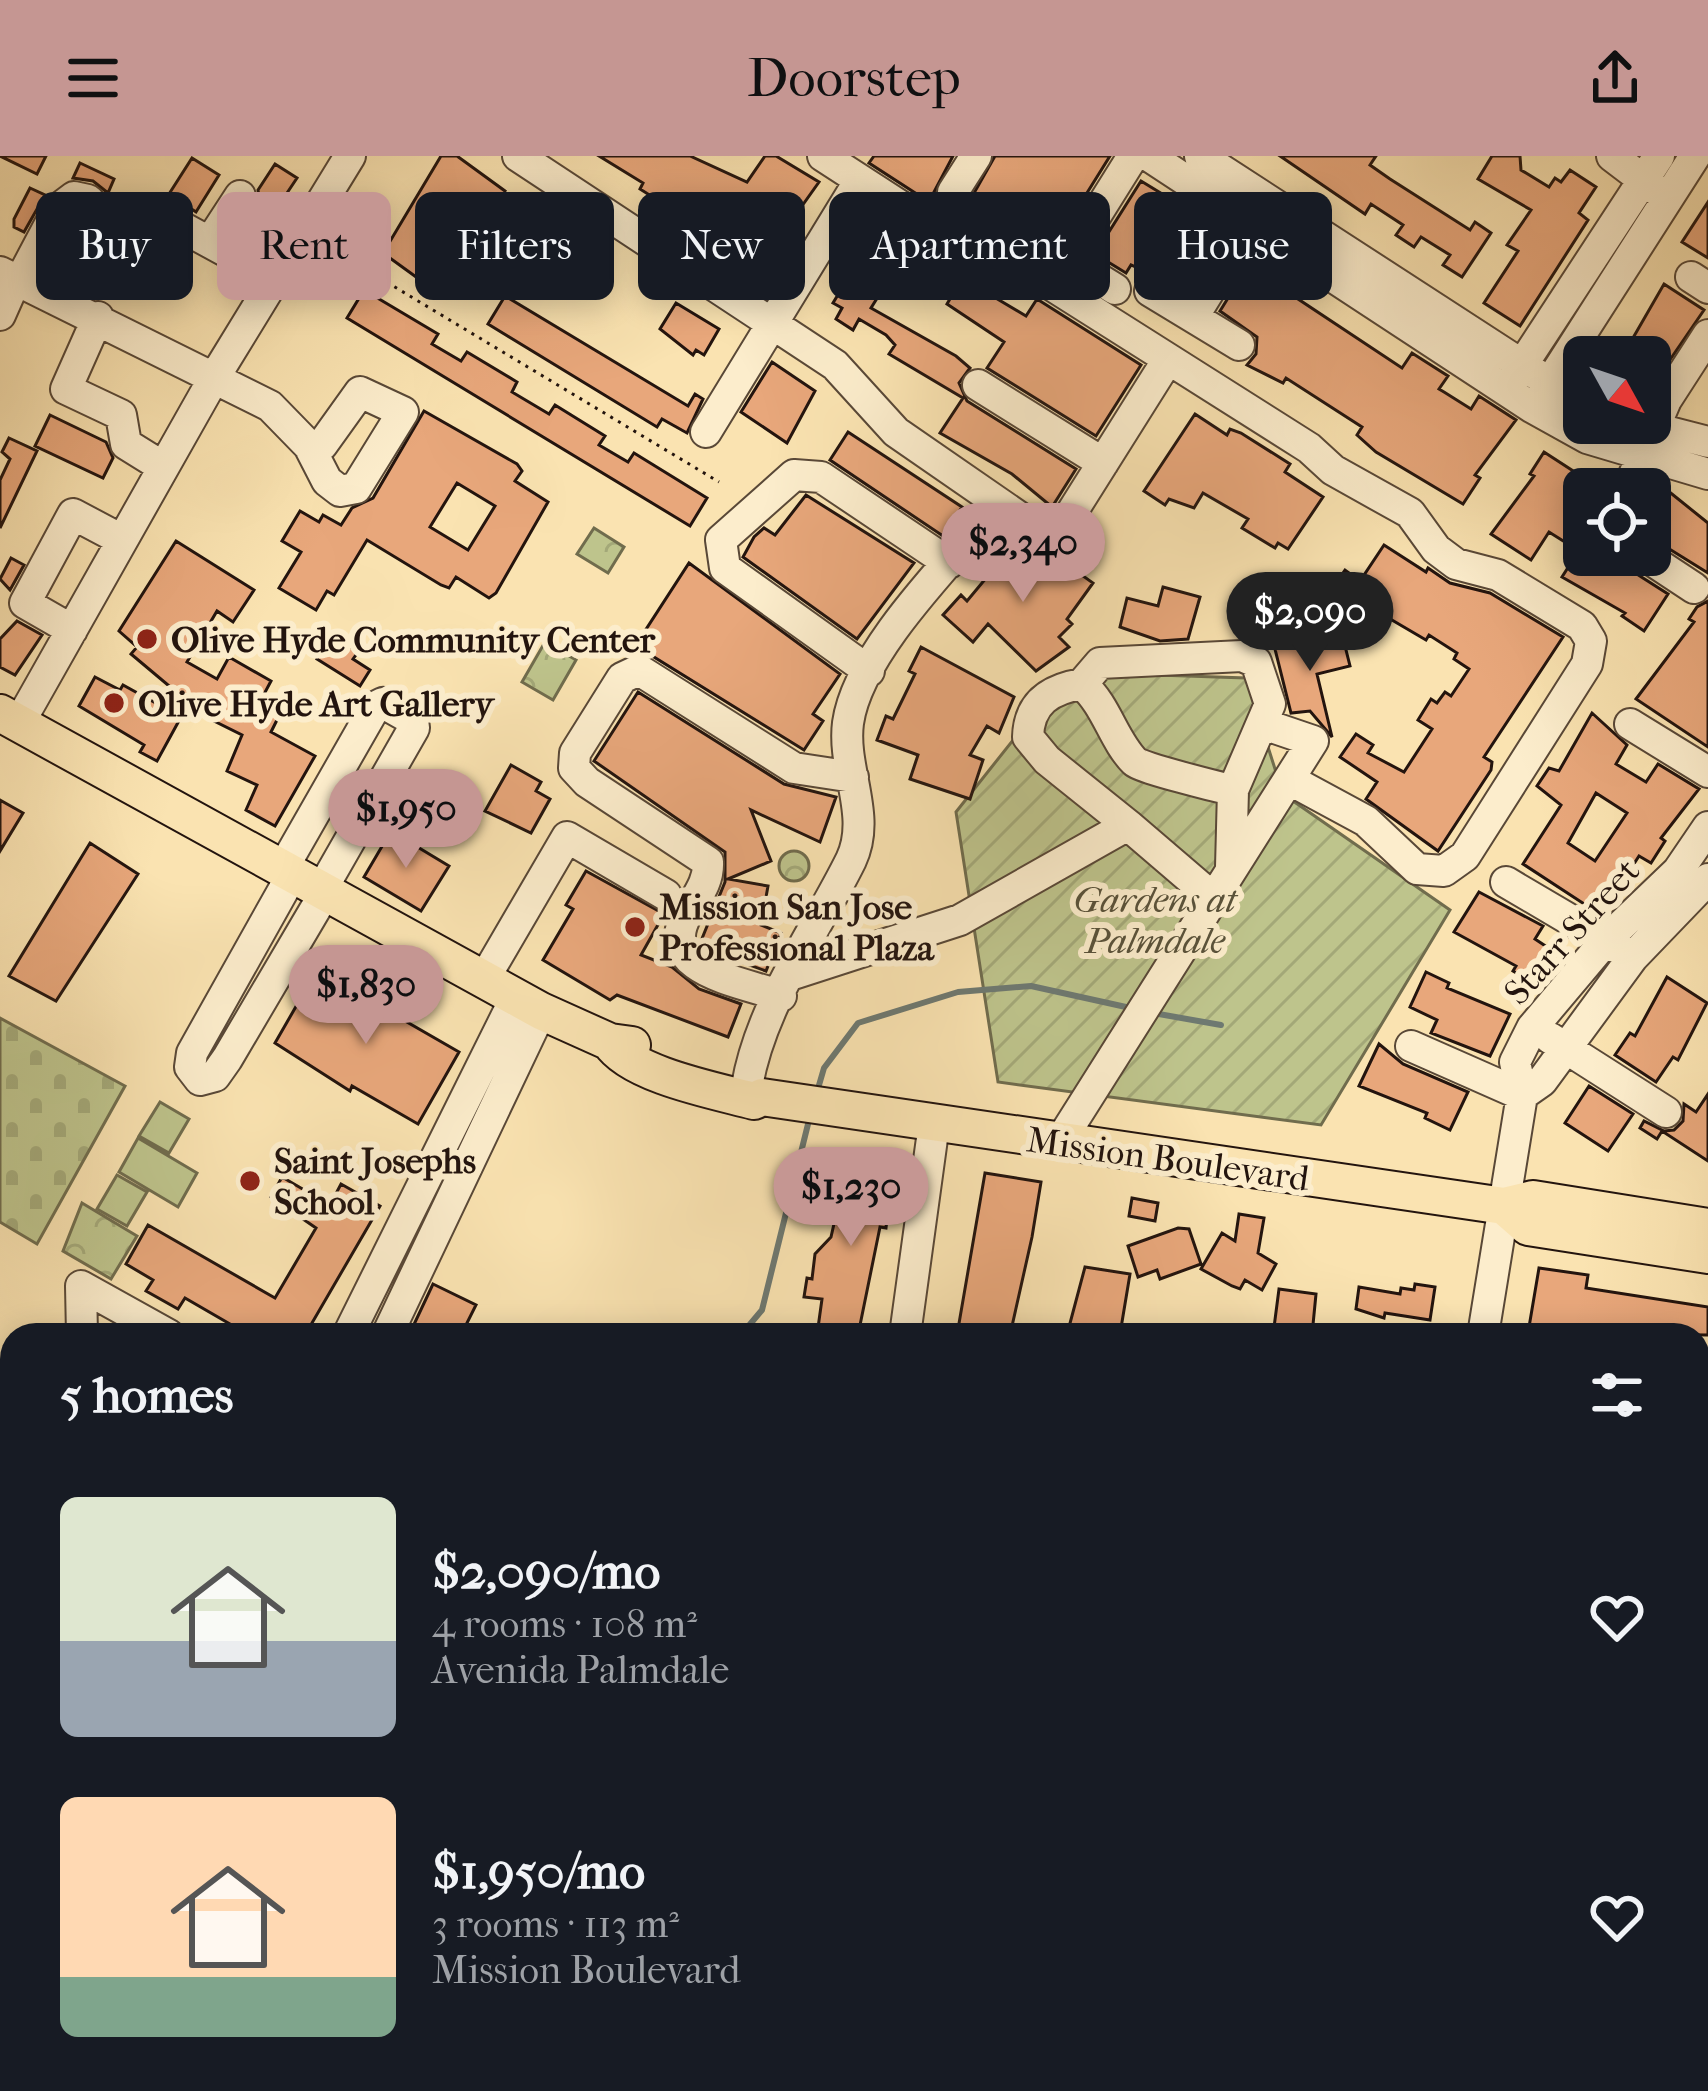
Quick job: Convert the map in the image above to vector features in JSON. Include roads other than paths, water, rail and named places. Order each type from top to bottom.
[{"type":"main road","name":"Mission Boulevard","points":[[9,719],[665,1075],[754,1101],[765,1095],[835,1111],[1504,1206],[1533,1199],[1708,1227]]},
{"type":"main road","name":"Mission Boulevard","points":[[1504,1206],[1528,1227],[1708,1256]]},
{"type":"street","points":[[328,192],[350,156]]},
{"type":"street","points":[[823,156],[1309,448],[1333,470],[1411,513],[1436,549],[1456,564],[1498,575],[1582,626],[1591,641],[1586,664],[1465,856],[1444,871],[1417,869],[1366,821],[1292,781]]},
{"type":"street","points":[[953,192],[976,156]]},
{"type":"street","points":[[1110,193],[1133,156]]},
{"type":"street","points":[[1149,156],[1204,192]]},
{"type":"street","points":[[1200,156],[1514,379]]},
{"type":"street","points":[[1612,156],[1657,178]]},
{"type":"street","points":[[1514,379],[1657,178],[1695,156]]},
{"type":"street","points":[[528,159],[835,365],[896,432],[1032,526],[1054,530],[1067,520],[1167,361]]},
{"type":"street","points":[[1541,396],[1657,178]]},
{"type":"street","points":[[706,433],[860,180]]},
{"type":"street","points":[[0,315],[12,277],[58,209],[74,197],[88,200],[98,212],[99,233],[62,301]]},
{"type":"street","points":[[210,242],[217,231]]},
{"type":"street","points":[[193,233],[217,246]]},
{"type":"street","points":[[1332,271],[1514,379],[1563,416]]},
{"type":"street","points":[[12,277],[270,406],[309,446]]},
{"type":"street","points":[[1110,286],[1115,289]]},
{"type":"street","points":[[9,719],[72,630],[261,300]]},
{"type":"street","points":[[1165,300],[1239,345]]},
{"type":"street","points":[[1193,317],[1203,300]]},
{"type":"street","points":[[98,317],[66,389],[121,415],[126,444],[164,467]]},
{"type":"street","points":[[1671,393],[1708,335]]},
{"type":"street","points":[[978,385],[1103,463]]},
{"type":"street","points":[[1541,396],[1563,401]]},
{"type":"street","points":[[1671,439],[1708,442]]},
{"type":"street","points":[[1657,444],[1708,475]]},
{"type":"street","points":[[869,671],[725,568],[721,539],[794,476],[821,477],[949,563]]},
{"type":"street","points":[[765,1095],[753,1051],[853,856],[860,819],[848,723],[869,671],[999,504]]},
{"type":"street","points":[[72,630],[25,603],[73,514],[122,540]]},
{"type":"street","points":[[1671,573],[1694,588]]},
{"type":"street","points":[[1213,897],[1047,760],[1028,737],[1041,699],[1058,688],[1082,684],[1100,663],[1242,656],[1256,662],[1270,704],[1233,790],[1232,867]]},
{"type":"street","points":[[853,777],[794,768],[639,670],[622,678],[575,753],[574,768],[587,782],[708,862],[709,876],[676,933],[679,952],[691,963],[786,985],[960,920],[1128,825]]},
{"type":"street","points":[[1082,684],[1099,699],[1133,761],[1148,772],[1190,775],[1233,790]]},
{"type":"street","points":[[306,880],[192,1053],[190,1067],[200,1081],[215,1076],[227,1059],[306,880],[375,707],[383,703],[413,720],[414,728],[306,880]]},
{"type":"street","points":[[1059,1143],[1313,742],[1263,724]]},
{"type":"street","points":[[1630,724],[1708,772]]},
{"type":"street","points":[[1128,825],[1130,794],[1148,772]]},
{"type":"street","name":"Starr Street","points":[[1485,1323],[1522,1095],[1515,1062],[1532,1028],[1606,940],[1678,871],[1708,827]]},
{"type":"street","points":[[484,979],[567,837],[666,895]]},
{"type":"street","name":"Starr Street","points":[[1522,1095],[1542,1081],[1634,957],[1708,879]]},
{"type":"street","points":[[1506,882],[1634,957]]},
{"type":"street","points":[[354,1323],[428,1175],[528,1004]]},
{"type":"street","points":[[393,1323],[456,1191],[528,1004]]},
{"type":"street","points":[[1532,1028],[1666,1112]]},
{"type":"street","points":[[1411,1046],[1522,1095]]},
{"type":"street","points":[[907,1323],[934,1124]]},
{"type":"street","points":[[428,1175],[456,1191]]},
{"type":"street","points":[[82,1323],[81,1286],[147,1323]]},
{"type":"waterway","points":[[817,1092],[824,1068],[858,1023],[958,992],[1031,986],[1135,1009]]},
{"type":"waterway","points":[[1153,1013],[1221,1025]]},
{"type":"waterway","points":[[751,1323],[762,1310],[810,1116]]},
{"type":"place","name":"Olive Hyde Community Center","points":[[147,639]]},
{"type":"place","name":"Olive Hyde Art Gallery","points":[[114,703]]},
{"type":"place","name":"Mission San Jose Professional Plaza","points":[[635,927]]},
{"type":"place","name":"Saint Josephs School","points":[[250,1181]]},
{"type":"park label","name":"Gardens at Palmdale","points":[[1155,920]]}]
